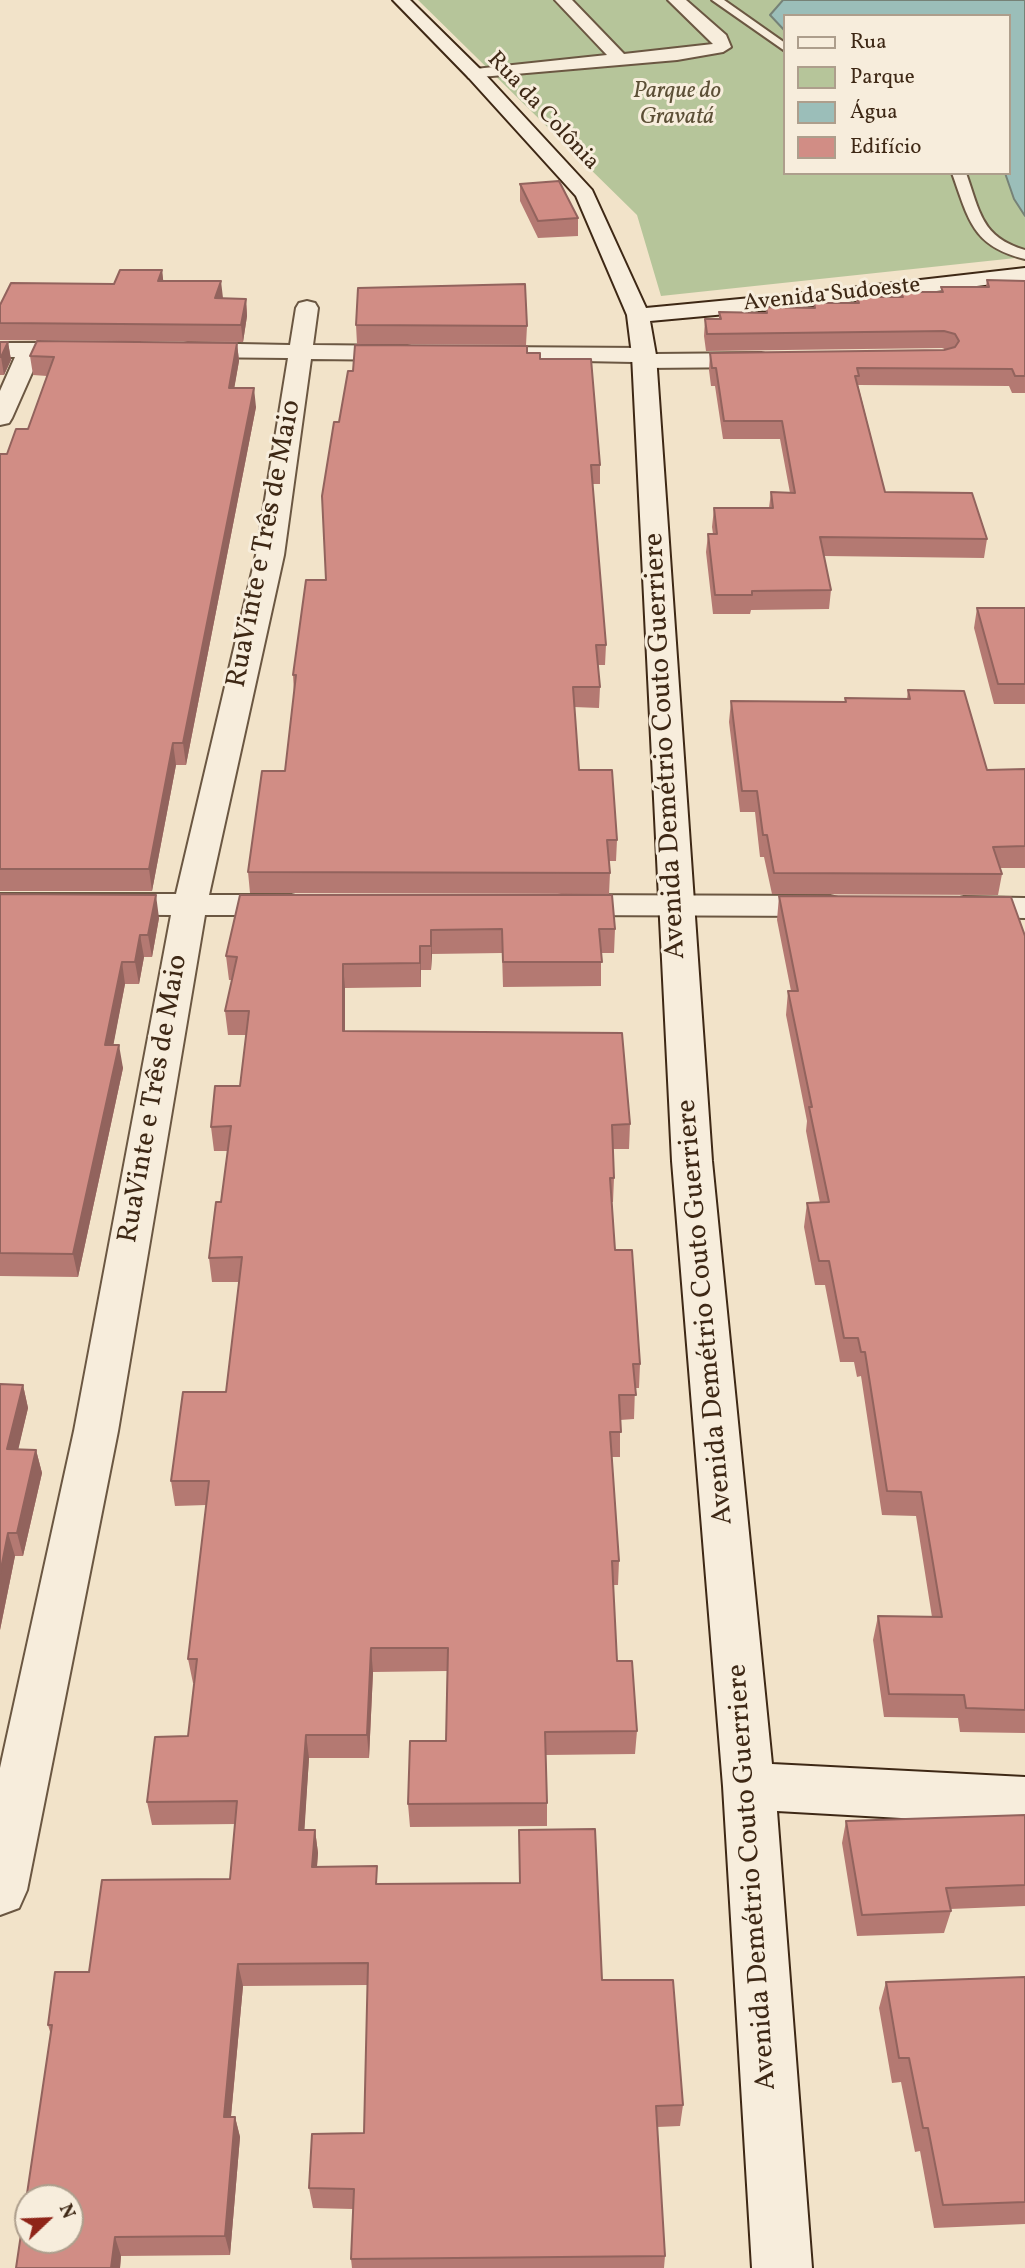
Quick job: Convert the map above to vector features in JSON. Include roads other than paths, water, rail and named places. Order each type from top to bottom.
[{"type":"street","name":"Rua da Colônia","points":[[401,0],[475,74],[585,194],[638,315],[644,358]]},
{"type":"street","points":[[563,0],[578,36],[618,59]]},
{"type":"street","points":[[475,74],[558,64],[677,55],[723,47],[720,39],[676,0]]},
{"type":"street","points":[[558,64],[578,36]]},
{"type":"street","name":"Avenida Sudoeste","points":[[638,315],[824,298],[1025,274]]},
{"type":"street","name":"RuaVinte e Três de Maio","points":[[0,1890],[96,1430],[190,905],[270,555],[307,309]]},
{"type":"street","points":[[0,350],[109,350]]},
{"type":"street","points":[[0,418],[30,350]]},
{"type":"street","points":[[162,350],[424,353]]},
{"type":"street","points":[[466,354],[779,359]]},
{"type":"street","name":"Avenida Demétrio Couto Guerriere","points":[[644,358],[692,1161],[749,1786],[782,2268]]},
{"type":"street","points":[[0,904],[329,905]]},
{"type":"street","points":[[537,905],[858,907]]},
{"type":"street","points":[[927,907],[1025,908]]},
{"type":"street","points":[[749,1786],[1025,1801]]},
{"type":"lane","points":[[717,0],[783,47]]},
{"type":"lane","points":[[960,175],[978,230],[991,243],[1025,255]]},
{"type":"water","points":[[783,0],[1025,0],[1025,216],[1014,199],[1006,175],[1011,175],[1011,14],[783,14],[783,29],[770,15]]},
{"type":"park label","name":"Parque do Gravatá","points":[[677,106]]}]
